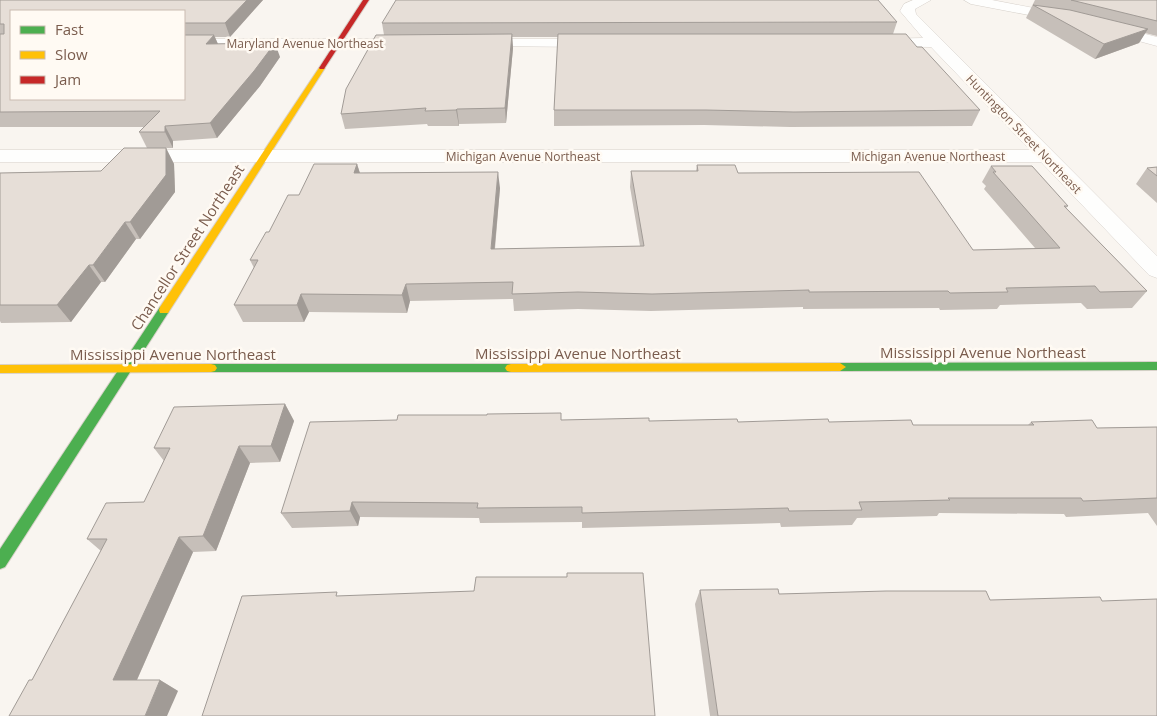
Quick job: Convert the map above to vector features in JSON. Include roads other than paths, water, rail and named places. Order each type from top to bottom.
[{"type":"street","name":"Chancellor Street Northeast","points":[[0,562],[366,0]]},
{"type":"street","name":"Huntington Street Northeast","points":[[924,0],[909,7],[908,11],[1157,270]]},
{"type":"street","points":[[971,0],[1079,21]]},
{"type":"street","points":[[1094,24],[1157,42]]},
{"type":"street","points":[[866,42],[936,42]]},
{"type":"street","name":"Maryland Avenue Northeast","points":[[185,43],[428,43]]},
{"type":"street","points":[[458,43],[607,43]]},
{"type":"street","name":"Michigan Avenue Northeast","points":[[0,156],[1046,156]]},
{"type":"street","name":"Mississippi Avenue Northeast","points":[[0,369],[1157,366]]}]
